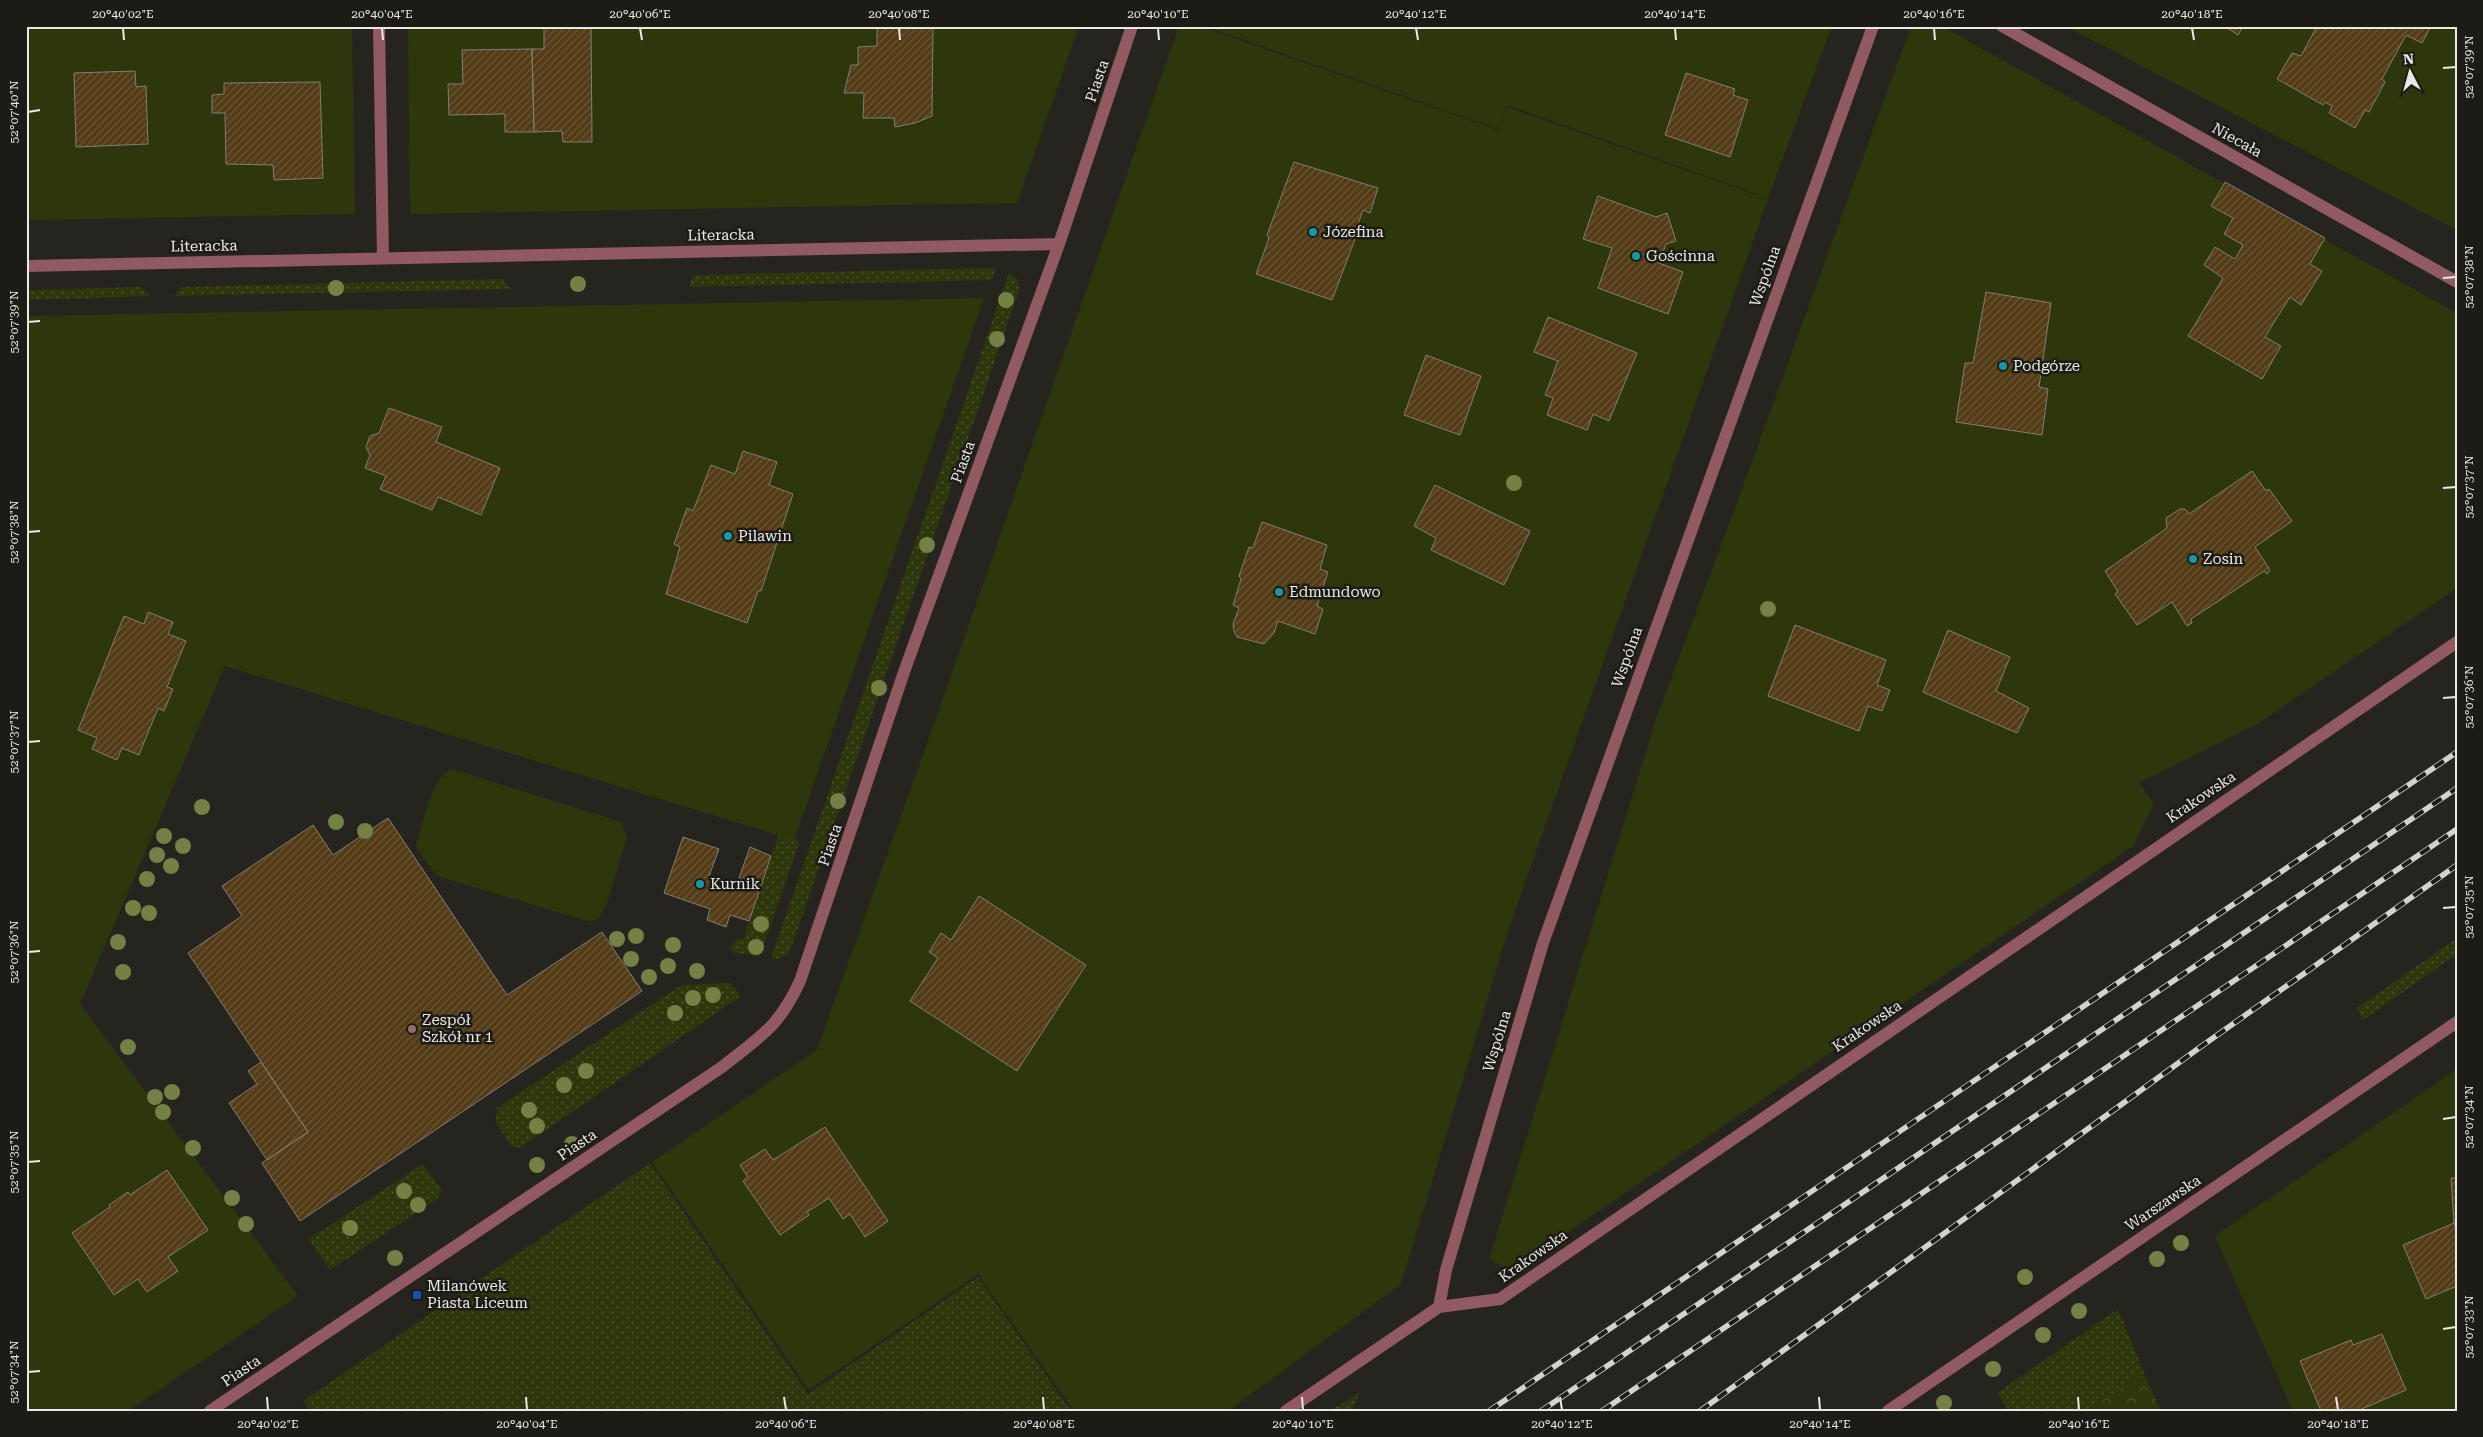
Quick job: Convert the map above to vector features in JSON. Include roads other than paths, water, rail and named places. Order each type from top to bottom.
[{"type":"street","points":[[379,26],[383,258]]},
{"type":"street","name":"Piasta","points":[[210,1411],[722,1067],[768,1032],[780,1018],[800,981],[904,672],[1059,244],[1132,26]]},
{"type":"street","name":"Wspólna","points":[[1438,1307],[1446,1270],[1543,943],[1873,26]]},
{"type":"street","name":"Niecała","points":[[2002,26],[2457,282]]},
{"type":"street","name":"Literacka","points":[[26,266],[1059,244]]},
{"type":"street","name":"Krakowska","points":[[1286,1411],[1438,1307],[1500,1299],[2457,642]]},
{"type":"street","name":"Warszawska","points":[[1888,1411],[2457,1022]]},
{"type":"railway","points":[[1489,1411],[2457,752]]},
{"type":"railway","points":[[1541,1411],[2457,788]]},
{"type":"railway","points":[[1602,1411],[2457,829]]},
{"type":"railway","points":[[1700,1411],[2199,1048],[2457,865]]},
{"type":"place","name":"Józefina","points":[[1313,232]]},
{"type":"place","name":"Gościnna","points":[[1636,256]]},
{"type":"place","name":"Podgórze","points":[[2003,366]]},
{"type":"place","name":"Pilawin","points":[[728,536]]},
{"type":"place","name":"Zosin","points":[[2193,559]]},
{"type":"place","name":"Edmundowo","points":[[1279,592]]},
{"type":"place","name":"Kurnik","points":[[700,884]]},
{"type":"place","name":"Zespół Szkół nr 1","points":[[412,1029]]},
{"type":"place","name":"Milanówek Piasta Liceum","points":[[417,1295]]}]
